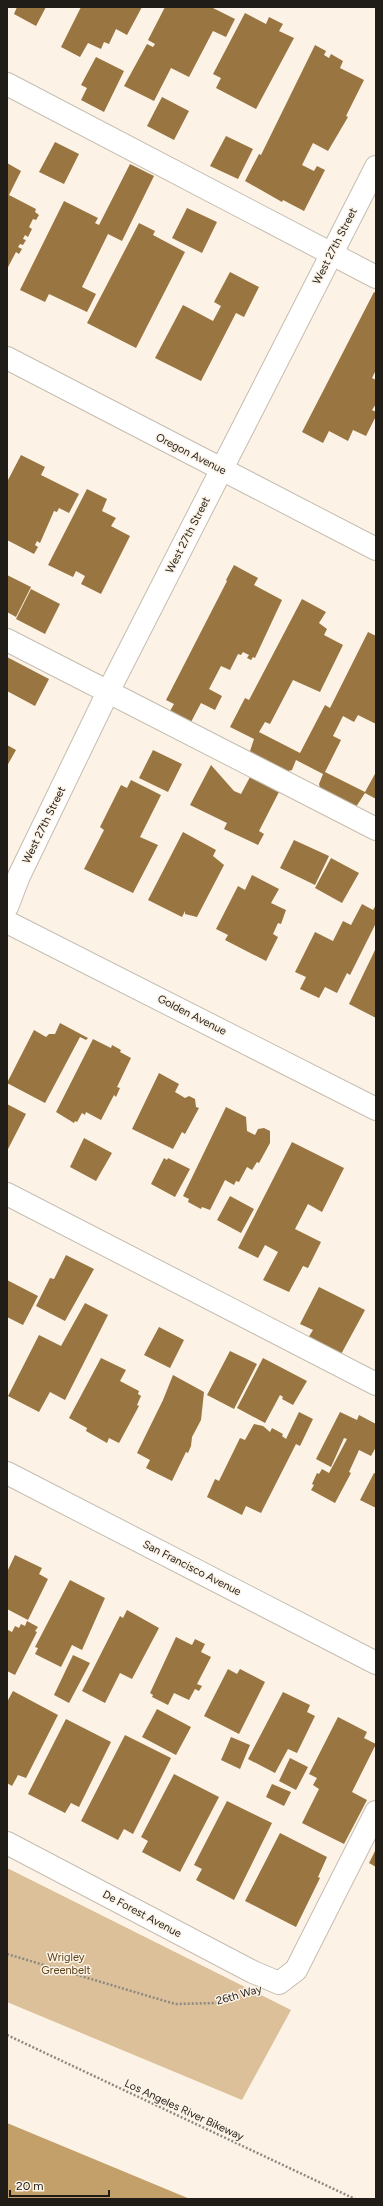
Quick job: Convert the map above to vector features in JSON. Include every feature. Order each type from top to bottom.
[{"type":"street","points":[[7,84],[376,277]]},
{"type":"street","name":"West 27th Street","points":[[7,907],[20,876],[108,692],[330,254],[376,167]]},
{"type":"street","name":"Oregon Avenue","points":[[7,358],[376,549]]},
{"type":"street","points":[[7,640],[376,829]]},
{"type":"street","name":"Golden Avenue","points":[[7,922],[376,1109]]},
{"type":"street","points":[[7,1194],[376,1384]]},
{"type":"street","name":"San Francisco Avenue","points":[[7,1473],[376,1663]]},
{"type":"street","points":[[279,1983],[296,1970],[376,1812]]},
{"type":"street","name":"De Forest Avenue","points":[[7,1843],[246,1968],[279,1983]]},
{"type":"path","name":"26th Way","points":[[7,1954],[175,2004],[217,2003],[279,1983]]},
{"type":"path","name":"Los Angeles River Bikeway","points":[[7,2035],[355,2199]]},
{"type":"green space","name":"Wrigley Greenbelt","points":[[7,1868],[291,2010],[242,2100],[7,2002]]},
{"type":"shaded area","points":[[7,2123],[190,2199],[7,2199]]},
{"type":"building","points":[[17,7],[46,7],[36,26],[14,14]]},
{"type":"building","points":[[81,7],[142,7],[127,35],[116,29],[109,44],[104,42],[101,49],[88,43],[80,57],[61,47]]},
{"type":"building","points":[[165,7],[211,7],[235,19],[226,37],[213,31],[189,77],[171,68],[154,101],[124,86],[147,44],[153,47],[155,44],[148,40]]},
{"type":"building","points":[[245,13],[266,24],[269,17],[283,24],[279,31],[294,38],[256,109],[216,88],[221,78],[213,74]]},
{"type":"building","points":[[315,45],[326,51],[324,55],[329,58],[331,54],[343,61],[340,68],[364,80],[346,116],[348,117],[328,151],[313,143],[302,165],[314,171],[317,166],[325,170],[304,211],[283,200],[282,202],[245,181],[259,154],[261,155]]},
{"type":"building","points":[[96,57],[124,71],[104,112],[81,100],[87,88],[81,85]]},
{"type":"building","points":[[162,97],[189,111],[174,140],[147,126]]},
{"type":"building","points":[[226,136],[253,149],[238,179],[210,166]]},
{"type":"building","points":[[55,142],[79,154],[64,184],[39,172]]},
{"type":"building","points":[[7,163],[21,171],[9,195],[36,209],[35,212],[39,215],[36,220],[33,219],[29,227],[32,229],[28,237],[25,235],[23,239],[26,240],[23,245],[20,244],[18,247],[22,249],[19,254],[16,252],[7,269]]},
{"type":"building","points":[[130,164],[154,176],[122,241],[108,234],[82,287],[96,294],[87,312],[49,294],[45,302],[20,290],[64,201],[98,218],[95,223],[99,225]]},
{"type":"building","points":[[187,208],[217,222],[202,253],[172,238]]},
{"type":"building","points":[[139,223],[155,231],[153,235],[185,252],[136,348],[87,323]]},
{"type":"building","points":[[230,272],[259,287],[244,317],[236,313],[201,381],[155,358],[183,305],[213,321],[221,306],[214,302]]},
{"type":"building","points":[[374,292],[376,293],[376,370],[372,378],[376,380],[376,404],[372,410],[376,412],[376,416],[366,436],[353,430],[348,441],[329,431],[323,443],[302,432]]},
{"type":"building","points":[[21,455],[45,467],[41,475],[79,494],[69,513],[59,508],[57,512],[54,511],[40,543],[37,541],[35,545],[38,547],[34,554],[7,540],[7,482]]},
{"type":"building","points":[[87,489],[107,499],[102,511],[116,518],[111,526],[130,536],[101,594],[81,584],[85,576],[76,571],[73,577],[48,565]]},
{"type":"building","points":[[234,565],[258,578],[254,585],[282,600],[255,658],[253,657],[251,660],[247,658],[249,655],[243,652],[241,655],[238,654],[230,670],[221,666],[209,689],[222,696],[215,710],[201,703],[191,722],[170,711],[174,704],[166,700]]},
{"type":"building","points":[[7,575],[31,587],[16,617],[7,612]]},
{"type":"building","points":[[31,589],[60,604],[45,634],[16,619]]},
{"type":"building","points":[[302,599],[326,612],[319,623],[327,629],[324,635],[343,645],[320,692],[293,680],[270,724],[265,722],[259,732],[300,753],[325,705],[330,708],[368,632],[376,636],[376,724],[358,715],[354,722],[343,716],[333,736],[341,740],[325,772],[365,792],[376,772],[376,799],[365,793],[354,810],[321,792],[319,784],[323,774],[296,760],[292,770],[284,772],[249,754],[254,739],[230,727],[245,698],[249,700]]},
{"type":"building","points":[[7,657],[49,679],[35,706],[7,691]]},
{"type":"building","points":[[7,745],[16,750],[7,766]]},
{"type":"building","points":[[153,750],[182,764],[168,792],[139,778]]},
{"type":"building","points":[[211,765],[234,791],[241,794],[250,777],[279,792],[259,831],[264,834],[258,845],[224,829],[227,823],[190,805]]},
{"type":"building","points":[[131,780],[161,795],[140,837],[158,845],[133,893],[84,869],[104,830],[100,827],[121,785],[127,788]]},
{"type":"building","points":[[183,832],[216,850],[213,856],[224,865],[197,917],[185,914],[185,911],[182,917],[148,900]]},
{"type":"building","points":[[294,840],[329,856],[315,885],[280,868]]},
{"type":"building","points":[[331,858],[359,873],[342,903],[315,888]]},
{"type":"building","points":[[252,875],[279,889],[271,903],[286,910],[281,924],[278,923],[273,934],[278,937],[266,961],[225,940],[228,935],[216,929],[238,886],[245,890]]},
{"type":"building","points":[[362,904],[373,910],[376,905],[376,923],[350,975],[347,973],[337,993],[325,987],[319,998],[300,989],[306,977],[295,972],[315,932],[333,941],[343,921],[351,925]]},
{"type":"building","points":[[376,948],[376,1018],[349,1004]]},
{"type":"building","points":[[60,1023],[88,1038],[86,1040],[80,1037],[45,1103],[7,1083],[34,1030],[46,1037],[49,1034],[55,1034]]},
{"type":"building","points":[[93,1039],[111,1048],[112,1045],[121,1050],[120,1052],[131,1058],[117,1087],[120,1088],[116,1097],[114,1095],[101,1120],[86,1112],[85,1115],[82,1113],[77,1122],[75,1121],[74,1123],[56,1112]]},
{"type":"building","points":[[159,1073],[179,1084],[175,1092],[185,1098],[189,1096],[195,1099],[196,1107],[199,1108],[185,1134],[182,1132],[173,1149],[132,1129]]},
{"type":"building","points":[[7,1104],[26,1114],[7,1151]]},
{"type":"building","points":[[226,1107],[246,1117],[247,1131],[255,1135],[258,1129],[264,1128],[270,1131],[270,1143],[259,1163],[257,1162],[252,1170],[247,1167],[239,1182],[236,1181],[234,1185],[225,1180],[210,1210],[202,1207],[201,1209],[188,1202],[189,1199],[183,1196]]},
{"type":"building","points":[[84,1138],[112,1153],[96,1181],[70,1167]]},
{"type":"building","points":[[292,1142],[344,1168],[322,1212],[308,1204],[295,1229],[321,1242],[308,1268],[303,1266],[289,1292],[263,1280],[278,1252],[265,1245],[258,1258],[238,1248]]},
{"type":"building","points":[[164,1158],[167,1160],[168,1158],[190,1169],[175,1197],[151,1184]]},
{"type":"building","points":[[230,1196],[254,1209],[241,1233],[217,1220]]},
{"type":"building","points":[[66,1255],[94,1269],[65,1321],[36,1306],[50,1278],[54,1279]]},
{"type":"building","points":[[7,1280],[38,1296],[23,1325],[7,1317]]},
{"type":"building","points":[[319,1287],[365,1310],[339,1358],[308,1338],[313,1330],[300,1324]]},
{"type":"building","points":[[85,1303],[108,1315],[65,1400],[50,1392],[39,1412],[8,1396],[39,1335],[61,1346]]},
{"type":"building","points":[[159,1327],[184,1340],[170,1368],[144,1355]]},
{"type":"building","points":[[230,1351],[257,1364],[234,1409],[207,1395]]},
{"type":"building","points":[[101,1358],[126,1370],[120,1381],[139,1391],[138,1394],[141,1396],[137,1405],[139,1406],[119,1443],[109,1438],[107,1443],[86,1431],[87,1428],[69,1418]]},
{"type":"building","points":[[263,1358],[307,1381],[293,1405],[282,1399],[283,1397],[280,1395],[265,1423],[237,1408]]},
{"type":"building","points":[[173,1375],[204,1392],[201,1420],[192,1437],[191,1446],[188,1453],[186,1452],[172,1481],[146,1468],[150,1460],[137,1453],[163,1400]]},
{"type":"building","points":[[299,1412],[313,1419],[300,1446],[296,1444],[261,1513],[246,1506],[242,1515],[207,1497],[215,1479],[219,1481],[240,1438],[245,1440],[254,1424],[263,1426],[270,1432],[272,1428],[283,1434],[282,1436],[286,1439]]},
{"type":"building","points":[[340,1412],[357,1420],[359,1415],[376,1424],[376,1447],[371,1456],[359,1450],[349,1472],[351,1473],[335,1503],[311,1490],[317,1473],[319,1474],[322,1469],[329,1473],[347,1439],[344,1438],[331,1467],[316,1459]]},
{"type":"building","points":[[374,1473],[376,1474],[376,1508],[360,1500]]},
{"type":"building","points":[[15,1555],[42,1568],[39,1574],[48,1579],[28,1620],[7,1609],[7,1572]]},
{"type":"building","points":[[70,1580],[105,1598],[82,1650],[72,1645],[61,1667],[35,1654],[38,1648],[35,1647]]},
{"type":"building","points":[[127,1610],[159,1628],[132,1679],[120,1673],[105,1703],[82,1691],[120,1616],[123,1618]]},
{"type":"building","points":[[27,1621],[38,1627],[35,1631],[37,1632],[15,1675],[7,1671],[7,1632],[8,1630],[12,1632],[15,1626],[19,1628],[21,1624],[25,1626]]},
{"type":"building","points":[[176,1637],[192,1645],[195,1639],[205,1644],[201,1652],[211,1657],[197,1684],[202,1686],[199,1691],[195,1689],[189,1700],[174,1693],[168,1705],[152,1697],[153,1695],[150,1693]]},
{"type":"building","points":[[73,1655],[90,1663],[69,1703],[54,1695]]},
{"type":"building","points":[[228,1669],[237,1674],[240,1669],[265,1682],[239,1734],[204,1716]]},
{"type":"building","points":[[13,1691],[58,1715],[26,1778],[18,1775],[12,1786],[7,1783],[7,1702]]},
{"type":"building","points":[[283,1692],[310,1705],[307,1712],[315,1716],[297,1753],[288,1749],[275,1773],[248,1759]]},
{"type":"building","points":[[157,1709],[191,1727],[176,1755],[142,1737]]},
{"type":"building","points":[[338,1717],[367,1732],[364,1738],[376,1744],[352,1792],[367,1800],[344,1844],[302,1823],[319,1789],[313,1785],[317,1778],[309,1774]]},
{"type":"building","points":[[66,1719],[111,1742],[79,1807],[71,1803],[65,1813],[28,1794]]},
{"type":"building","points":[[125,1735],[171,1758],[133,1834],[124,1829],[118,1840],[81,1821]]},
{"type":"building","points":[[231,1737],[250,1745],[240,1769],[221,1760]]},
{"type":"building","points":[[290,1758],[308,1767],[296,1790],[279,1781]]},
{"type":"building","points":[[174,1774],[219,1797],[180,1872],[142,1852],[148,1841],[141,1837]]},
{"type":"building","points":[[272,1784],[291,1792],[284,1806],[266,1797]]},
{"type":"building","points":[[227,1801],[272,1823],[234,1900],[196,1880],[202,1869],[194,1865]]},
{"type":"building","points":[[280,1833],[327,1857],[318,1877],[320,1878],[296,1927],[245,1901]]},
{"type":"building","points":[[376,1849],[376,1867],[369,1863]]}]
